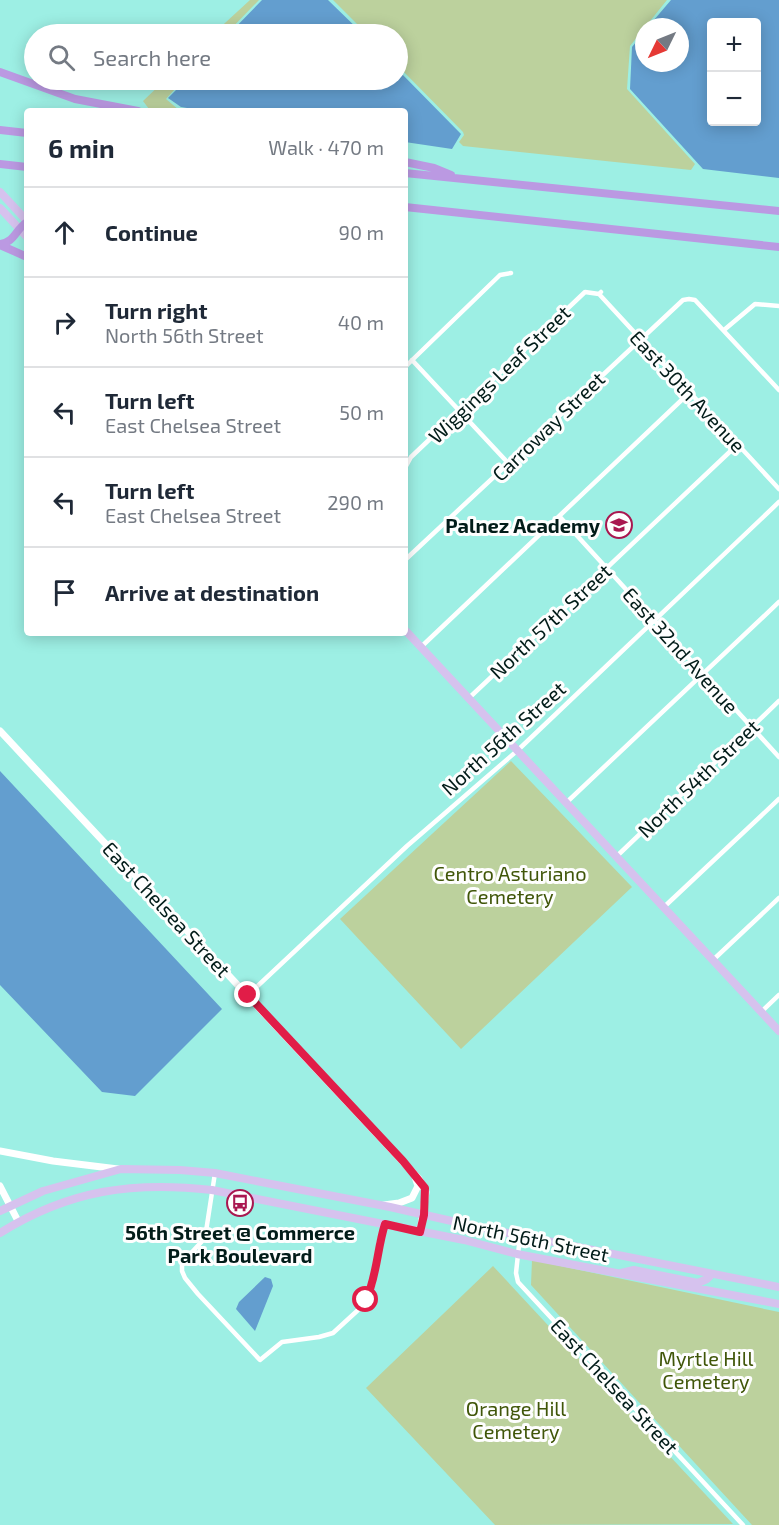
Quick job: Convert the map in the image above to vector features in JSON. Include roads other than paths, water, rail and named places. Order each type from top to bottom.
[{"type":"highway","points":[[0,72],[24,81]]},
{"type":"highway","points":[[50,90],[75,99],[122,108]]},
{"type":"highway","points":[[0,130],[24,133]]},
{"type":"highway","points":[[408,163],[434,168],[460,179]]},
{"type":"highway","points":[[3,164],[24,167]]},
{"type":"highway","points":[[408,173],[779,211]]},
{"type":"highway","points":[[408,207],[779,247]]},
{"type":"highway","points":[[408,213],[496,217]]},
{"type":"highway","points":[[0,245],[8,243],[15,237],[24,224]]},
{"type":"highway","points":[[0,245],[24,256]]},
{"type":"main road","points":[[0,192],[24,218]]},
{"type":"main road","points":[[0,208],[24,234]]},
{"type":"main road","points":[[408,633],[779,1031]]},
{"type":"main road","name":"North 56th Street","points":[[0,1212],[11,1205],[67,1183],[121,1169],[215,1173],[775,1287]]},
{"type":"main road","name":"North 56th Street","points":[[0,1233],[18,1221],[82,1195],[121,1188],[180,1186],[212,1190],[385,1224],[517,1254],[779,1305]]},
{"type":"main road","points":[[620,1274],[634,1270],[698,1283],[711,1275]]},
{"type":"street","points":[[408,364],[500,275],[512,273]]},
{"type":"street","name":"Wiggings Leaf Street","points":[[408,462],[411,457],[585,292],[600,293]]},
{"type":"street","name":"East 30th Avenue","points":[[600,293],[639,339],[779,489]]},
{"type":"street","name":"Carroway Street","points":[[408,557],[683,300],[694,300],[724,330]]},
{"type":"street","points":[[779,306],[755,304],[724,330],[779,390]]},
{"type":"street","points":[[412,360],[509,464]]},
{"type":"street","points":[[421,647],[689,393]]},
{"type":"street","name":"North 57th Street","points":[[469,698],[736,445]]},
{"type":"street","name":"North 56th Street","points":[[248,995],[406,846],[518,750],[779,502]]},
{"type":"street","name":"East 32nd Avenue","points":[[560,517],[779,757]]},
{"type":"street","points":[[567,802],[779,602]]},
{"type":"street","name":"North 54th Street","points":[[617,856],[779,701]]},
{"type":"street","name":"East Chelsea Street","points":[[0,731],[412,1172],[425,1188],[424,1215],[420,1232]]},
{"type":"street","points":[[664,907],[779,799]]},
{"type":"street","points":[[713,960],[779,898]]},
{"type":"street","points":[[761,1012],[779,995]]},
{"type":"street","points":[[0,1151],[52,1161],[121,1169]]},
{"type":"street","points":[[381,1205],[399,1203],[412,1198],[417,1186],[412,1172]]},
{"type":"street","points":[[215,1173],[205,1238],[182,1263],[182,1271],[198,1294],[260,1360],[282,1342],[333,1333],[357,1311],[366,1300],[373,1285],[379,1242],[385,1224]]},
{"type":"street","points":[[0,1186],[18,1221]]},
{"type":"street","name":"East Chelsea Street","points":[[520,1236],[516,1273],[518,1282],[743,1525]]},
{"type":"water","points":[[262,0],[328,0],[353,24],[239,24]]},
{"type":"water","points":[[671,0],[779,0],[779,178],[703,169],[630,89],[632,47],[635,43],[635,72],[689,72],[689,18],[656,18]]},
{"type":"water","points":[[408,80],[461,134],[452,149],[408,142],[408,108],[187,108],[181,107],[168,98],[176,90],[408,90]]},
{"type":"water","points":[[0,771],[222,1009],[135,1096],[102,1092],[0,985]]},
{"type":"water","points":[[265,1277],[271,1279],[273,1286],[255,1331],[236,1309],[239,1302]]},
{"type":"place","name":"Palnez Academy","points":[[619,525]]},
{"type":"place","name":"56th Street @ Commerce Park Boulevard","points":[[240,1203]]},
{"type":"park label","name":"Centro Asturiano Cemetery","points":[[510,884]]},
{"type":"park label","name":"Myrtle Hill Cemetery","points":[[706,1370]]},
{"type":"park label","name":"Orange Hill Cemetery","points":[[516,1420]]}]
